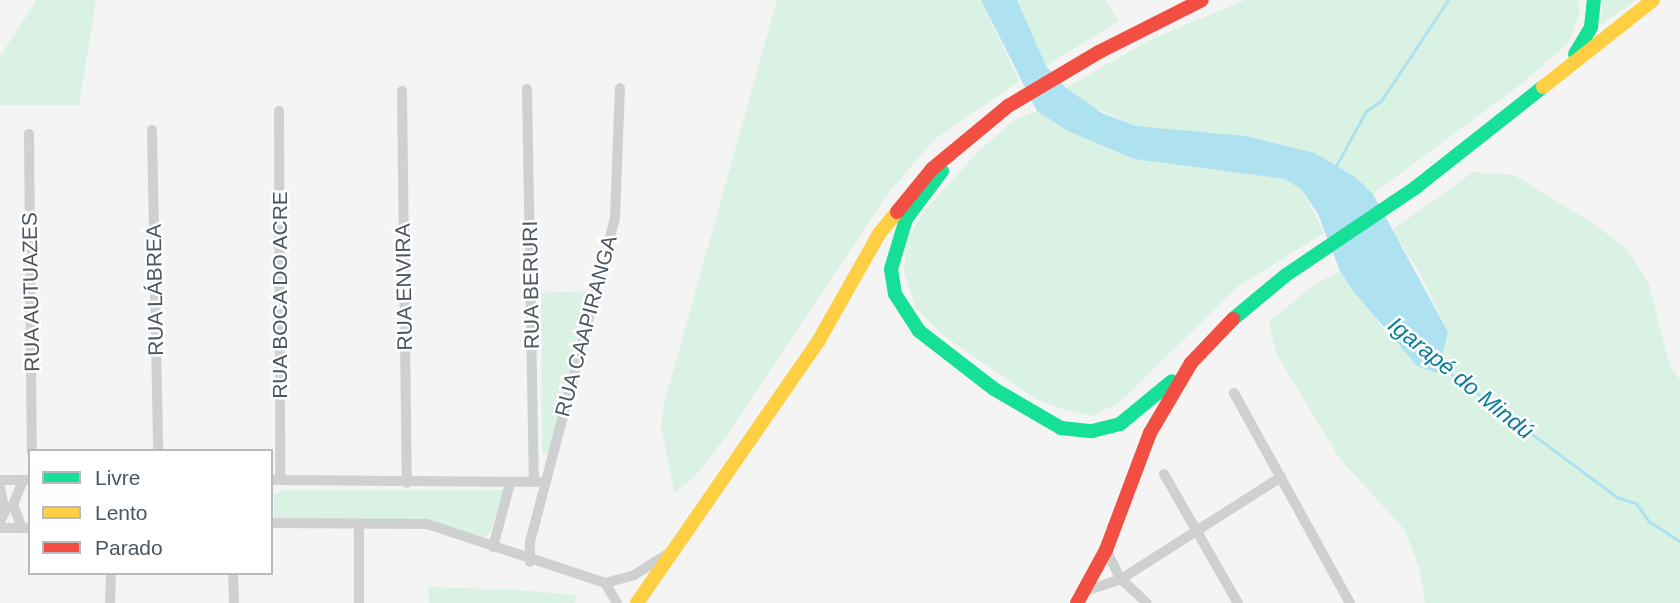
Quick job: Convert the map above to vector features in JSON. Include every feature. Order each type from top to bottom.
[{"type":"main road","points":[[637,603],[819,340],[879,234],[932,169],[1008,106],[1099,52],[1202,0]]},
{"type":"main road","points":[[1565,66],[1591,27],[1594,0]]},
{"type":"main road","points":[[973,133],[906,219],[894,247],[891,269],[895,294],[919,331],[1025,409],[1046,422],[1078,431],[1110,428],[1131,418],[1191,363],[1246,305],[1415,188],[1565,66],[1653,0]]},
{"type":"main road","points":[[1081,597],[1106,550],[1150,433],[1191,363]]},
{"type":"street","name":"RUA CAAPIRANGA","points":[[530,562],[530,542],[539,482],[615,217],[620,88]]},
{"type":"street","name":"RUA BERURI","points":[[527,89],[539,482]]},
{"type":"street","name":"RUA ENVIRA","points":[[401,91],[407,483]]},
{"type":"street","name":"RUA BOCA DO ACRE","points":[[276,479],[279,111]]},
{"type":"street","name":"RUA LÁBREA","points":[[152,130],[158,449]]},
{"type":"street","name":"RUA AUTUAZES","points":[[29,134],[32,449]]},
{"type":"street","points":[[1234,393],[1350,603]]},
{"type":"street","points":[[1164,474],[1238,603]]},
{"type":"street","points":[[1081,597],[1121,579],[1281,477]]},
{"type":"street","points":[[276,479],[407,483],[539,482]]},
{"type":"street","points":[[0,480],[26,480],[13,505],[26,528],[0,528]]},
{"type":"street","points":[[495,548],[510,483]]},
{"type":"street","points":[[0,488],[5,511],[0,522]]},
{"type":"street","points":[[273,523],[427,524],[530,562],[605,583],[634,575],[675,549]]},
{"type":"street","points":[[359,524],[359,603]]},
{"type":"street","points":[[495,548],[521,550],[530,542]]},
{"type":"street","points":[[1106,550],[1121,579],[1147,603]]},
{"type":"street","points":[[110,603],[111,575]]},
{"type":"street","points":[[233,575],[234,603]]},
{"type":"street","points":[[605,583],[617,603]]},
{"type":"green space","points":[[37,0],[96,0],[79,105],[0,105],[0,56]]},
{"type":"green space","points":[[777,0],[981,0],[1019,81],[935,139],[886,196],[731,430],[697,474],[675,493],[661,427],[664,404]]},
{"type":"green space","points":[[1017,0],[1105,0],[1119,21],[1046,66]]},
{"type":"green space","points":[[1245,0],[1578,0],[1580,11],[1569,42],[1525,81],[1373,194],[1315,153],[1246,136],[1136,126],[1086,104],[1066,88],[1148,41]]},
{"type":"green space","points":[[1603,0],[1636,0],[1600,25]]},
{"type":"green space","points":[[1037,111],[1068,131],[1134,159],[1285,179],[1302,190],[1324,233],[1237,287],[1119,403],[1091,416],[1036,399],[944,336],[916,308],[904,272],[907,240],[925,210],[979,151],[1014,120]]},
{"type":"green space","points":[[1473,172],[1514,175],[1597,226],[1628,250],[1649,285],[1670,366],[1680,380],[1680,603],[1425,603],[1420,571],[1405,530],[1340,459],[1276,353],[1269,322],[1312,286],[1340,271],[1390,338],[1448,332],[1420,273],[1392,230]]},
{"type":"green space","points":[[588,291],[550,453],[542,454],[541,293]]},
{"type":"green space","points":[[284,490],[504,490],[490,533],[484,537],[430,522],[274,520],[274,495]]},
{"type":"green space","points":[[428,587],[577,595],[575,603],[429,603]]},
{"type":"water","points":[[981,0],[1017,0],[1046,66],[1066,88],[1102,113],[1136,126],[1246,136],[1315,153],[1355,177],[1373,194],[1448,332],[1438,373],[1417,366],[1354,292],[1340,271],[1318,214],[1302,190],[1285,179],[1134,159],[1068,131],[1037,111]]},
{"type":"waterway","points":[[1336,166],[1366,111],[1381,101],[1448,0]]},
{"type":"waterway","name":"Igarapé do Mindú","points":[[1438,364],[1617,497],[1636,503],[1649,521],[1680,541]]},
{"type":"traffic: fast","points":[[1575,54],[1591,27],[1594,0]]},
{"type":"traffic: fast","points":[[1233,319],[1286,275],[1415,188],[1543,87]]},
{"type":"traffic: fast","points":[[942,171],[906,219],[891,269],[895,294],[919,331],[994,389],[1061,428],[1092,431],[1120,424],[1172,381]]},
{"type":"traffic: slow","points":[[1543,87],[1653,0]]},
{"type":"traffic: slow","points":[[637,603],[819,340],[879,234],[897,212]]},
{"type":"traffic: jam","points":[[897,212],[932,169],[1008,106],[1099,52],[1202,0]]},
{"type":"traffic: jam","points":[[1077,603],[1106,550],[1150,433],[1191,363],[1233,319]]}]
